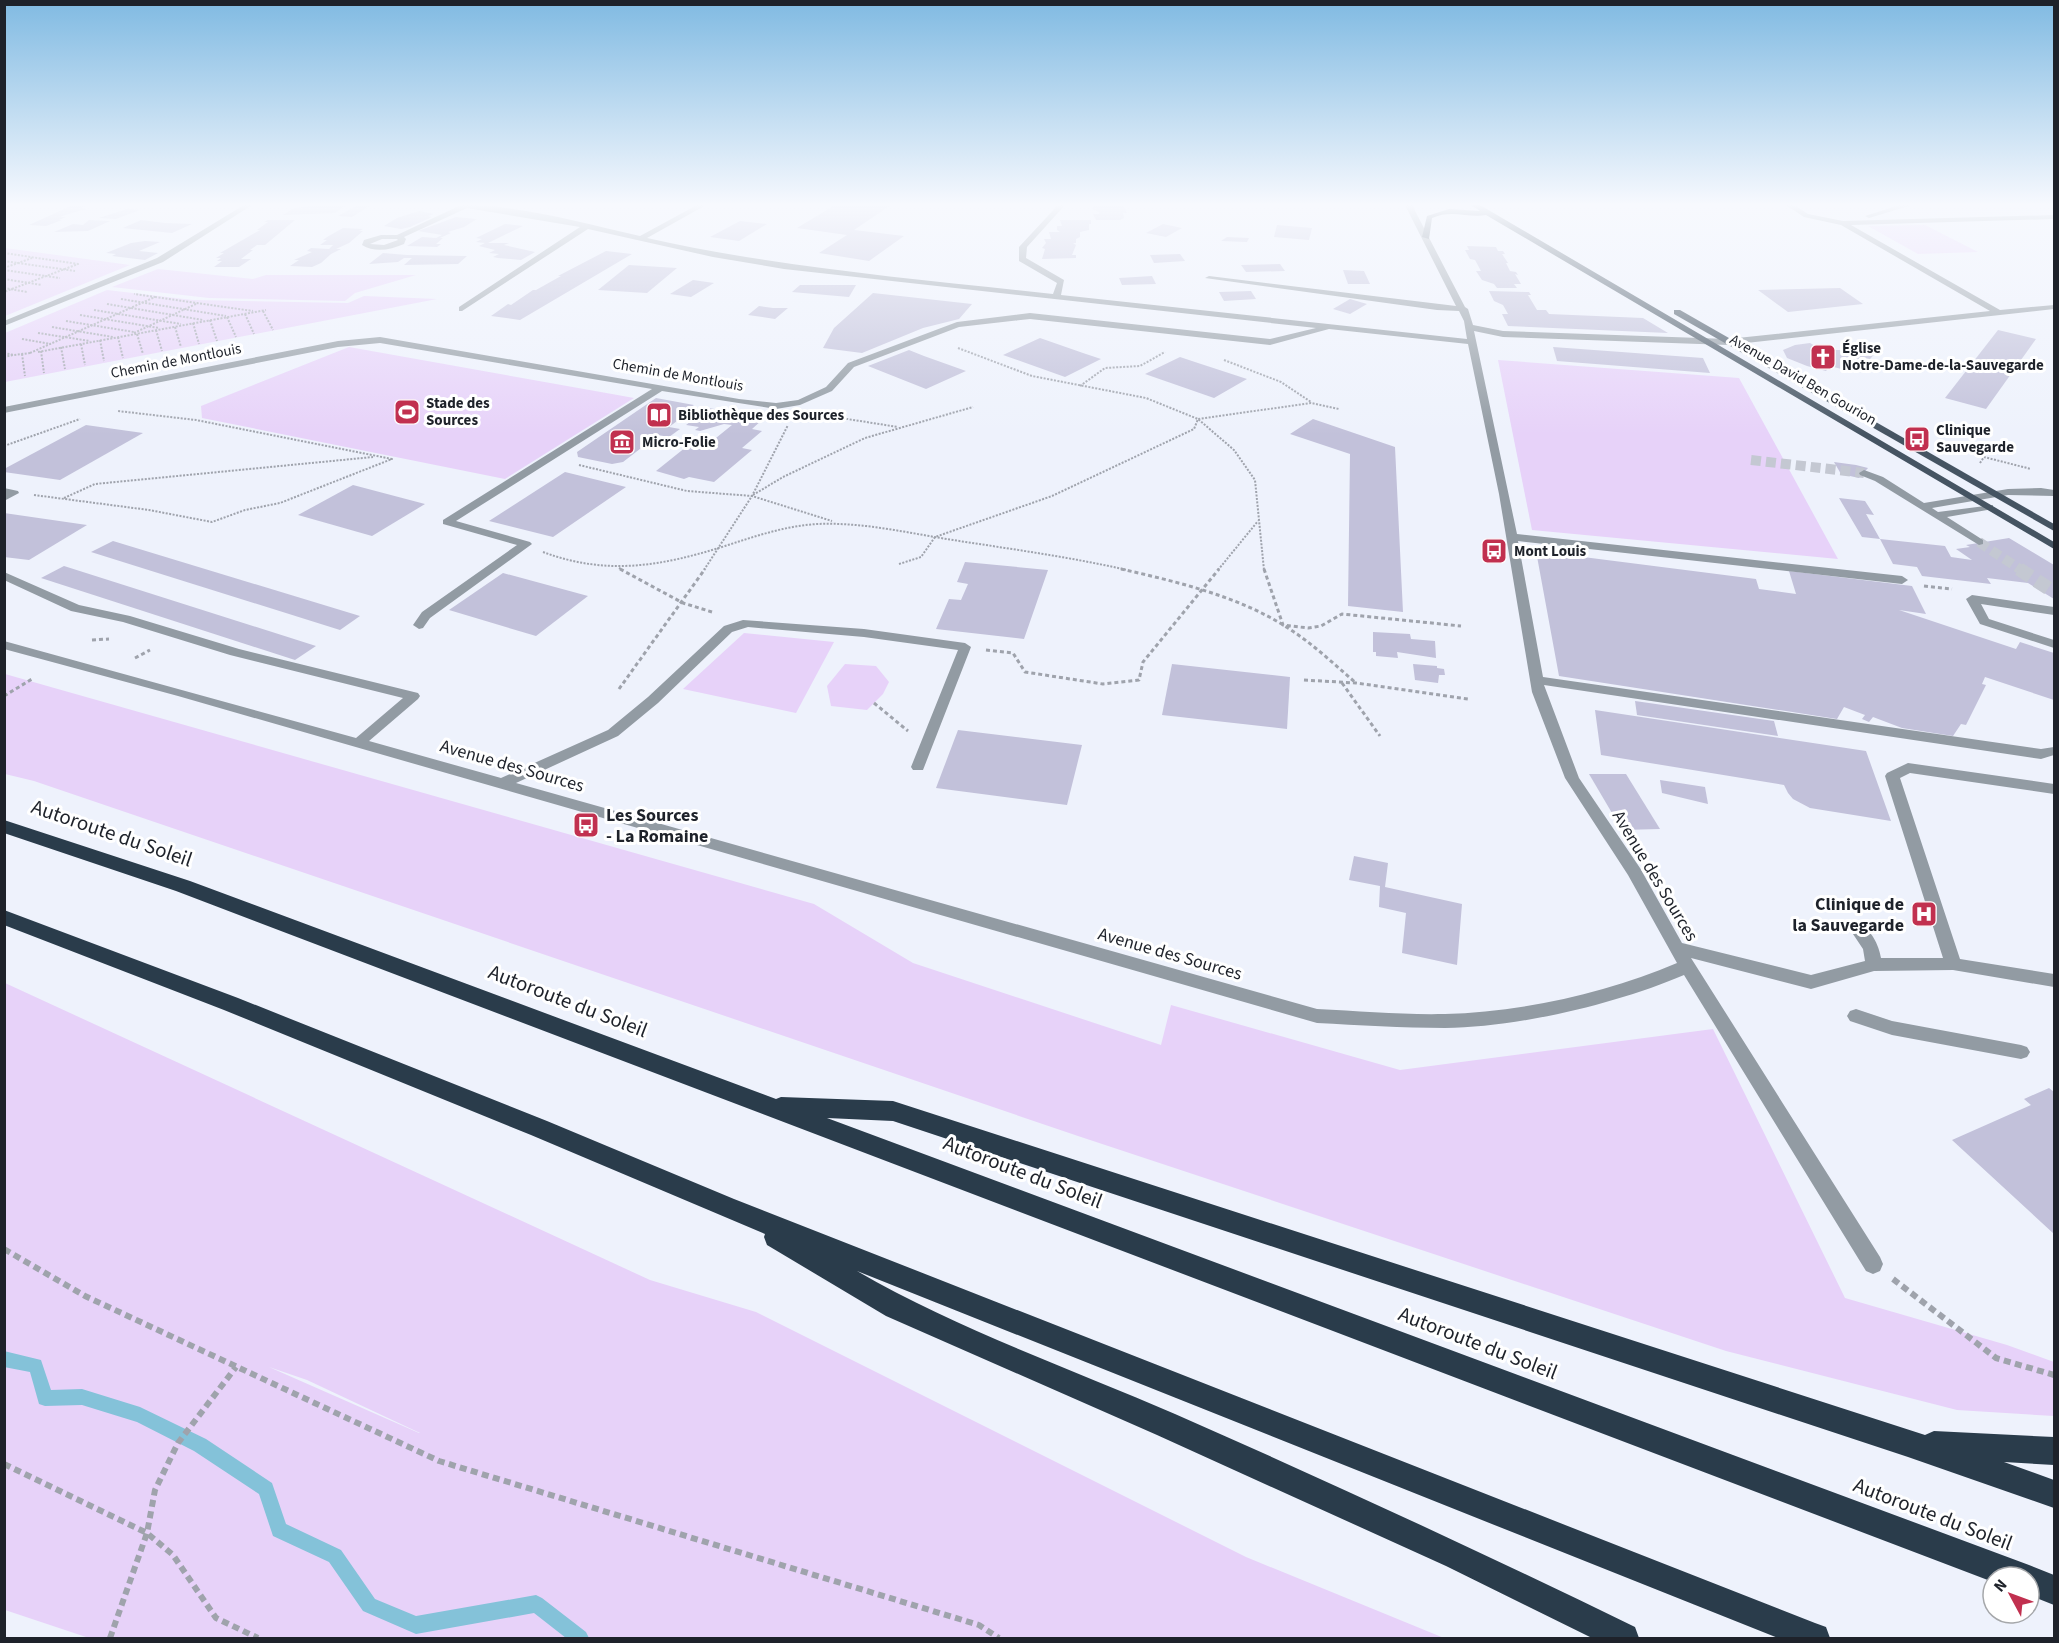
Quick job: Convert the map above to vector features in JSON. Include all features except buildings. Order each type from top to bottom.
[{"type":"highway","name":"Autoroute du Soleil","points":[[4,826],[183,886],[1988,1565]]},
{"type":"highway","points":[[4,917],[231,1004],[448,1091],[725,1207],[1815,1638]]},
{"type":"highway","points":[[768,1107],[892,1111],[1908,1443],[2055,1494]]},
{"type":"highway","points":[[725,1207],[895,1307],[1167,1425],[1445,1551],[1624,1638]]},
{"type":"highway","points":[[1908,1443],[2055,1451]]},
{"type":"main road","name":"Avenue David Ben Gourion","points":[[1605,282],[2055,546]]},
{"type":"main road","name":"Avenue David Ben Gourion","points":[[1671,308],[2055,528]]},
{"type":"street","points":[[4,324],[107,282]]},
{"type":"street","points":[[462,309],[503,282]]},
{"type":"street","points":[[926,282],[1472,342]]},
{"type":"street","points":[[1057,295],[1060,282]]},
{"type":"street","points":[[1237,282],[1437,308],[1464,309]]},
{"type":"street","name":"Avenue des Sources","points":[[4,645],[358,743],[1317,1016],[1446,1021],[1538,1012],[1654,980],[1687,966],[1644,889],[1572,778],[1539,692],[1470,327],[1464,309],[1450,282]]},
{"type":"street","points":[[1945,282],[1998,312]]},
{"type":"street","points":[[1470,327],[1503,334],[1728,342],[2055,307]]},
{"type":"street","name":"Chemin de Montlouis","points":[[4,410],[338,344],[380,340],[739,402],[776,406],[800,402],[829,389],[851,365],[957,324],[1030,316],[1270,342],[1330,326]]},
{"type":"street","points":[[526,544],[447,522],[661,388]]},
{"type":"street","points":[[1864,473],[1923,506],[1979,542]]},
{"type":"street","points":[[1923,506],[2042,490],[2055,493]]},
{"type":"street","points":[[1937,515],[1989,507]]},
{"type":"street","points":[[1511,537],[1902,580]]},
{"type":"street","points":[[419,625],[426,615],[526,544]]},
{"type":"street","points":[[4,575],[75,608],[126,619],[172,634],[413,696],[358,743]]},
{"type":"street","points":[[2055,611],[1972,599],[1984,621],[2055,644]]},
{"type":"street","points":[[501,784],[612,734],[653,700],[728,629],[747,623],[864,633],[965,647],[918,766]]},
{"type":"street","points":[[1537,680],[2041,754],[2055,751]]},
{"type":"street","points":[[1953,964],[1892,776],[1908,768],[2055,789]]},
{"type":"street","points":[[1859,932],[1871,948],[1874,965]]},
{"type":"street","points":[[1677,948],[1811,982],[1874,965],[1953,964],[2055,981]]},
{"type":"street","points":[[1687,966],[1873,1264]]},
{"type":"street","points":[[1856,1016],[1892,1028],[2021,1052]]},
{"type":"path","points":[[20,282],[51,286]]},
{"type":"path","points":[[4,292],[31,282]]},
{"type":"path","points":[[155,297],[257,312]]},
{"type":"path","points":[[121,299],[229,317]]},
{"type":"path","points":[[97,303],[208,321]]},
{"type":"path","points":[[56,319],[135,333],[199,303]]},
{"type":"path","points":[[95,310],[185,325]]},
{"type":"path","points":[[4,357],[265,310],[273,330]]},
{"type":"path","points":[[70,314],[162,329]]},
{"type":"path","points":[[245,314],[254,334]]},
{"type":"path","points":[[229,317],[236,337]]},
{"type":"path","points":[[208,321],[217,341]]},
{"type":"path","points":[[193,323],[199,344]]},
{"type":"path","points":[[43,325],[117,337]]},
{"type":"path","points":[[175,327],[180,347]]},
{"type":"path","points":[[156,330],[162,351]]},
{"type":"path","points":[[36,332],[94,342]]},
{"type":"path","points":[[135,333],[143,354]]},
{"type":"path","points":[[926,336],[1032,376],[1146,398],[1198,419],[1234,450],[1255,480],[1264,571],[1283,625]]},
{"type":"path","points":[[117,337],[123,358]]},
{"type":"path","points":[[16,338],[51,344],[30,353]]},
{"type":"path","points":[[100,340],[104,362]]},
{"type":"path","points":[[54,343],[71,346]]},
{"type":"path","points":[[81,344],[85,365]]},
{"type":"path","points":[[61,347],[65,369]]},
{"type":"path","points":[[41,351],[44,373]]},
{"type":"path","points":[[4,353],[14,355]]},
{"type":"path","points":[[22,354],[25,376]]},
{"type":"path","points":[[1222,359],[1265,374],[1301,393],[1311,403]]},
{"type":"path","points":[[1080,386],[1105,369],[1140,366]]},
{"type":"path","points":[[620,689],[721,547],[752,496],[800,402]]},
{"type":"path","points":[[1198,419],[1311,403],[1339,409]]},
{"type":"path","points":[[752,496],[783,477],[865,438],[973,407]]},
{"type":"path","points":[[8,494],[63,498],[149,510],[212,522],[245,510],[280,504],[392,459],[196,420],[110,410]]},
{"type":"path","points":[[795,411],[902,428]]},
{"type":"path","points":[[899,564],[921,558],[935,537],[1052,496],[1194,429],[1198,419]]},
{"type":"path","points":[[63,498],[95,484],[377,456]]},
{"type":"path","points":[[1963,476],[1974,475],[1984,457],[2034,470]]},
{"type":"path","points":[[549,458],[687,491],[752,496],[835,522],[1071,558],[1201,589],[1283,625],[1356,683]]},
{"type":"path","points":[[965,647],[1013,653],[1025,672],[1103,684],[1139,680],[1143,662],[1258,520]]},
{"type":"path","points":[[526,544],[564,562],[619,568],[658,563],[721,547],[768,531],[835,522]]},
{"type":"path","points":[[619,568],[683,603],[747,623]]},
{"type":"path","points":[[1283,625],[1309,628],[1330,625],[1342,614],[1461,627]]},
{"type":"path","points":[[110,673],[165,642],[172,634]]},
{"type":"path","points":[[4,696],[32,679]]},
{"type":"path","points":[[1304,680],[1356,683],[1468,699]]},
{"type":"path","points":[[1342,682],[1380,736]]},
{"type":"path","points":[[874,703],[926,745]]},
{"type":"path","points":[[4,1249],[86,1296],[439,1461],[979,1625],[999,1638]]},
{"type":"path","points":[[1873,1264],[1996,1358],[2055,1375]]},
{"type":"path","points":[[110,1638],[147,1533],[155,1490],[178,1443],[236,1367]]},
{"type":"path","points":[[4,1464],[147,1533],[173,1555],[216,1618],[258,1638]]},
{"type":"shaded area","points":[[5,282],[89,282],[5,316]]},
{"type":"shaded area","points":[[126,282],[393,282],[355,293],[345,301],[209,298],[112,287]]},
{"type":"shaded area","points":[[107,290],[193,300],[348,303],[364,296],[437,299],[5,382],[5,333]]},
{"type":"shaded area","name":"Stade des Sources","points":[[349,347],[634,398],[505,479],[202,418],[201,406]]},
{"type":"shaded area","points":[[1498,360],[1739,378],[1838,559],[1532,530]]},
{"type":"shaded area","points":[[744,633],[834,642],[796,713],[683,689]]},
{"type":"shaded area","points":[[845,664],[876,666],[889,682],[883,694],[867,710],[831,706],[827,686]]},
{"type":"shaded area","points":[[5,674],[814,904],[913,963],[1161,1045],[1171,1005],[1400,1070],[1713,1029],[1845,1298],[2007,1345],[2054,1362],[2054,1416],[1957,1410],[1726,1351],[1078,1136],[34,781],[5,774]]},
{"type":"shaded area","points":[[5,983],[650,1280],[756,1312],[1246,1557],[1444,1638],[89,1638],[5,1610]],"holes":[[[269,1367],[307,1380],[420,1433]]]},
{"type":"waterway","points":[[4,1359],[36,1365],[45,1398],[82,1397],[140,1415],[200,1445],[266,1489],[279,1530],[335,1556],[369,1605],[416,1625],[536,1604],[580,1638]]},
{"type":"tunnel","points":[[1751,460],[1864,473]]},
{"type":"tunnel","points":[[1979,542],[2021,570]]},
{"type":"tunnel","points":[[2019,569],[2054,592]]},
{"type":"place","name":"Église Notre-Dame-de-la-Sauvegarde","points":[[1823,357]]},
{"type":"place","name":"Stade des Sources","points":[[407,412]]},
{"type":"place","name":"Bibliothèque des Sources","points":[[659,415]]},
{"type":"place","name":"Clinique Sauvegarde","points":[[1917,439]]},
{"type":"place","name":"Micro-Folie","points":[[622,442]]},
{"type":"place","name":"Mont Louis","points":[[1494,551]]},
{"type":"place","name":"Les Sources - La Romaine","points":[[586,825]]},
{"type":"place","name":"Clinique de la Sauvegarde","points":[[1924,914]]}]
